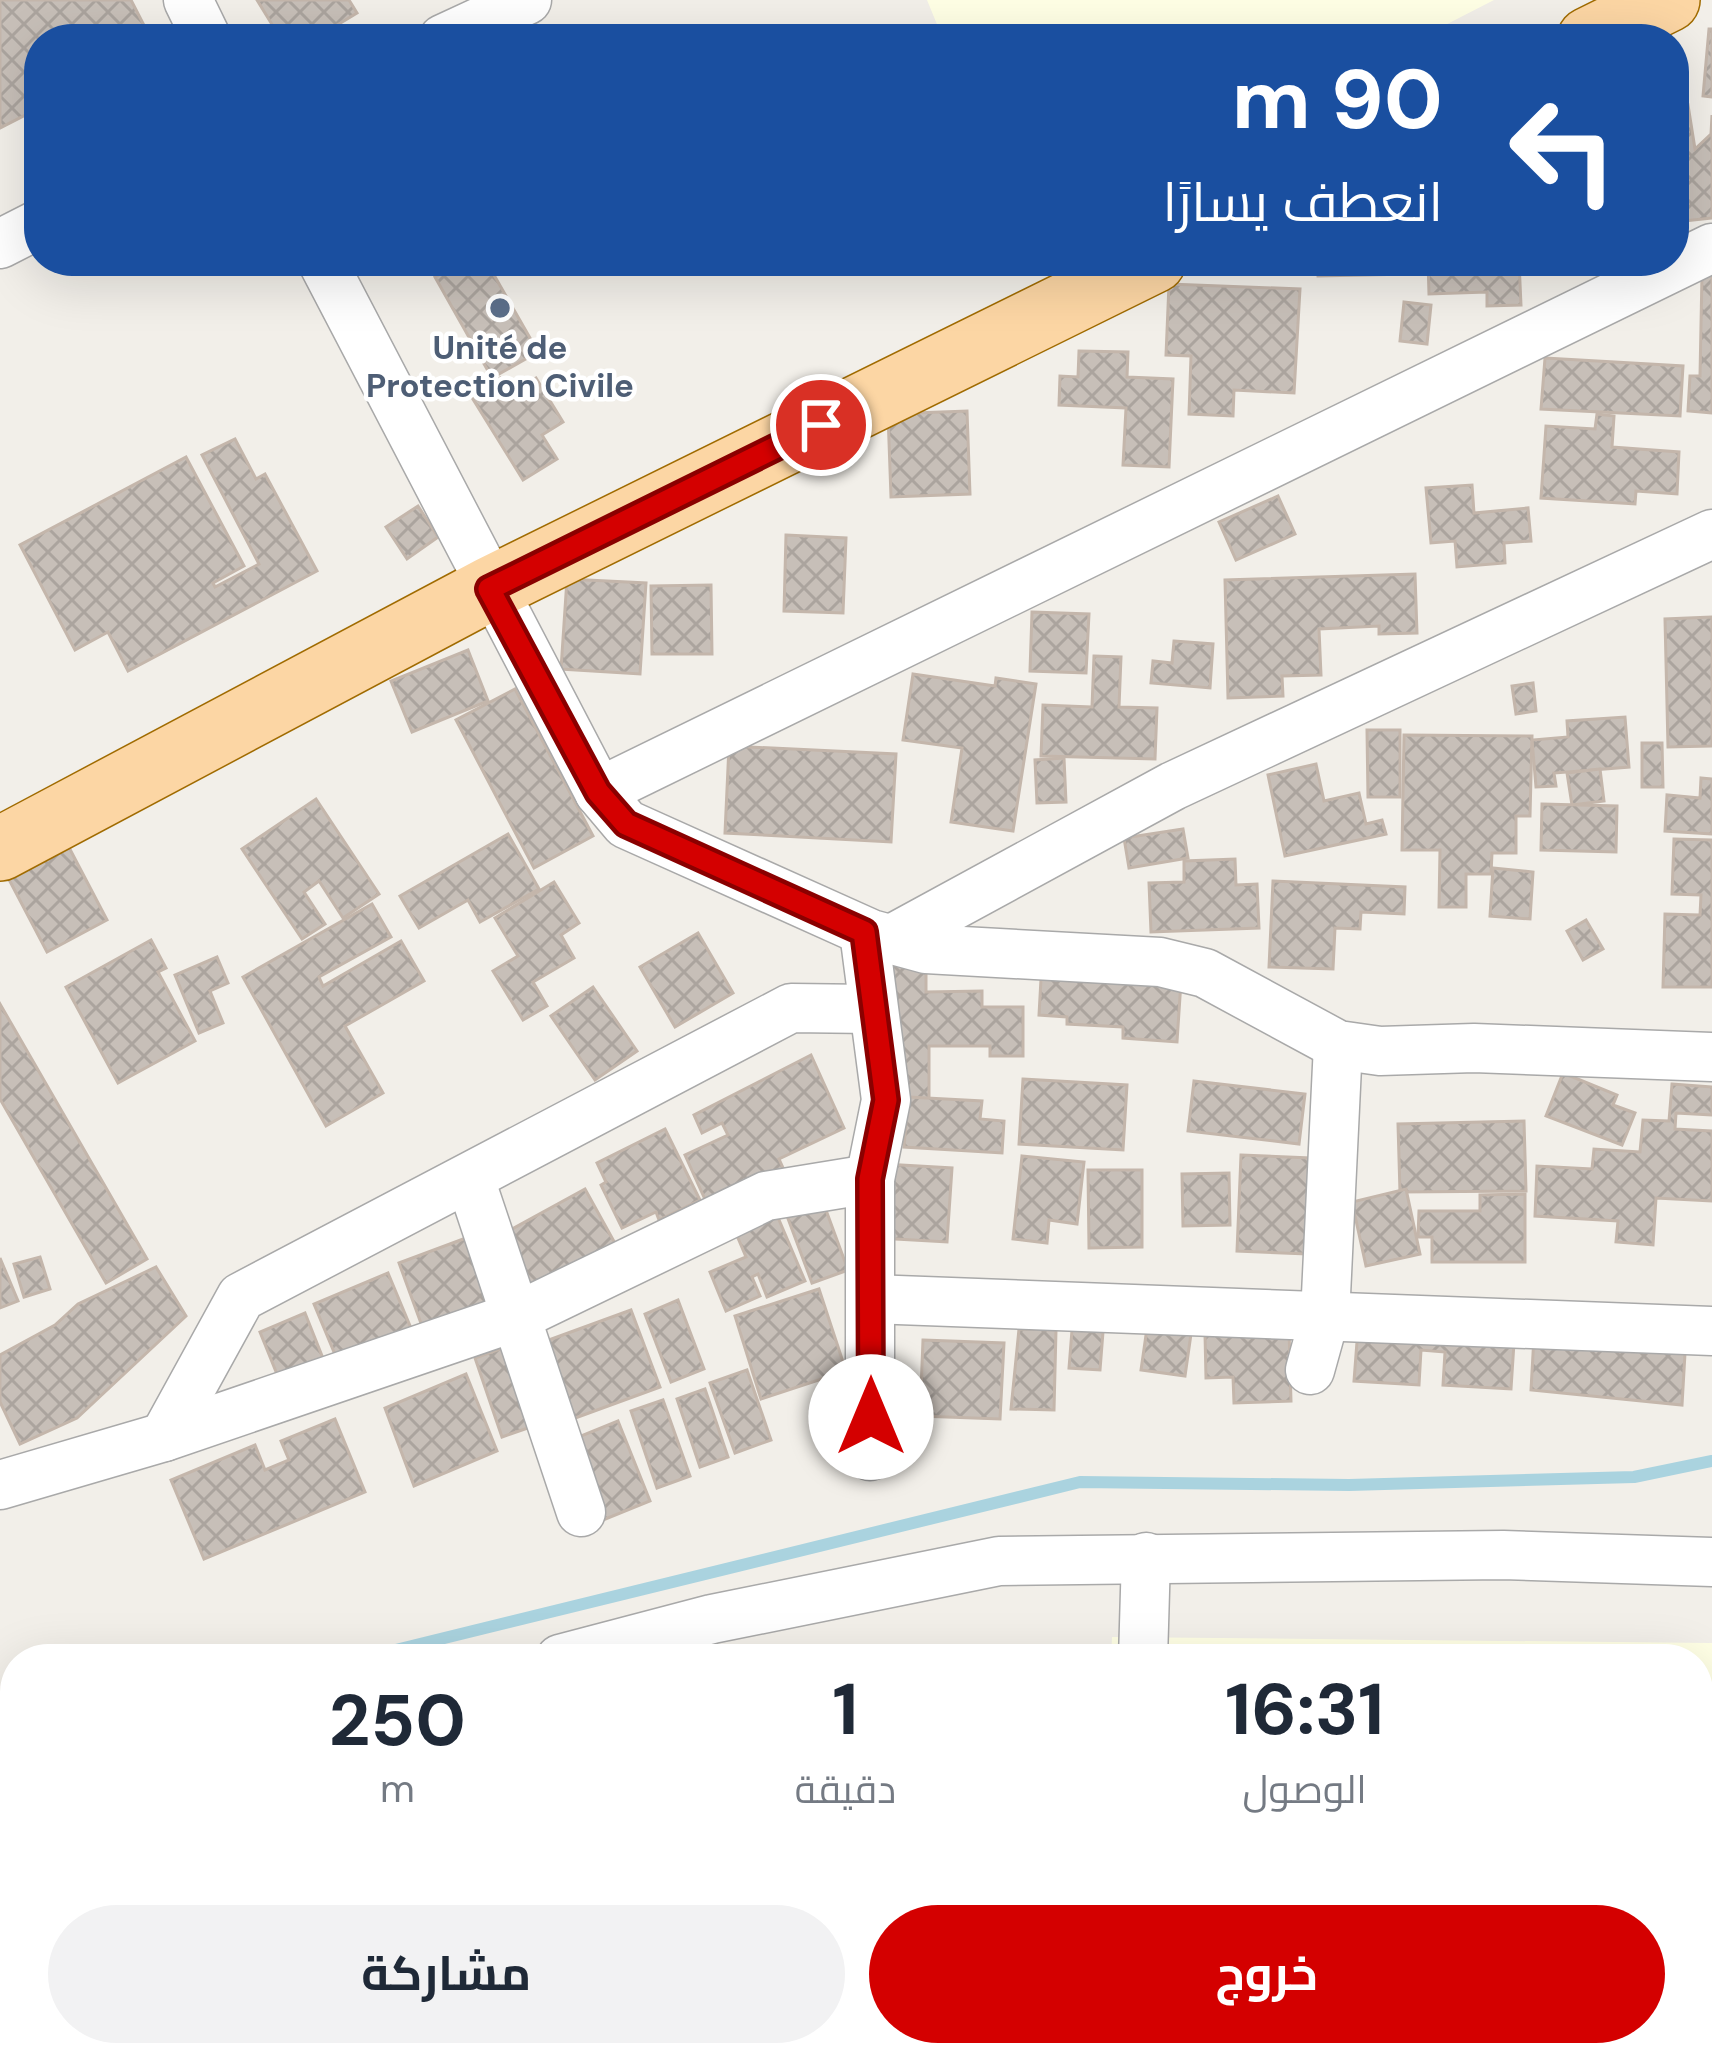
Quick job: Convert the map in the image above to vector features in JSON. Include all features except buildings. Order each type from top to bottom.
[{"type":"main road","points":[[1619,24],[1668,0]]},
{"type":"main road","points":[[0,849],[489,589],[1124,276]]},
{"type":"street","points":[[475,24],[527,0]]},
{"type":"street","points":[[330,276],[598,792],[626,824],[877,936],[926,949],[1160,962],[1205,973],[1338,1045],[1380,1051],[1474,1048],[1712,1058]]},
{"type":"street","points":[[598,792],[1655,276]]},
{"type":"street","points":[[877,936],[1173,786],[1712,534]]},
{"type":"street","points":[[870,1456],[870,1179],[886,1100],[872,1009],[877,936]]},
{"type":"street","points":[[164,1437],[241,1297],[791,1008],[872,1009]]},
{"type":"street","points":[[1310,1370],[1324,1316],[1338,1045]]},
{"type":"street","points":[[470,1179],[581,1512]]},
{"type":"street","points":[[0,1485],[164,1437],[518,1316],[766,1196],[870,1179]]},
{"type":"street","points":[[871,1299],[1712,1331]]},
{"type":"street","points":[[616,1644],[712,1618],[999,1561],[1503,1555],[1712,1562]]},
{"type":"street","points":[[1143,1644],[1146,1557]]},
{"type":"shaded area","points":[[927,0],[1494,0],[1447,24],[937,24]]},
{"type":"shaded area","points":[[1112,1637],[1712,1643],[1712,1644],[1112,1644]]},
{"type":"waterway","points":[[420,1644],[1080,1482],[1349,1485],[1634,1477],[1712,1461]]},
{"type":"place","name":"Unité de Protection Civile","points":[[500,308]]},
{"type":"route","points":[[821,425],[489,589],[598,792],[626,824],[864,932],[886,1100],[870,1179],[871,1417]]}]
